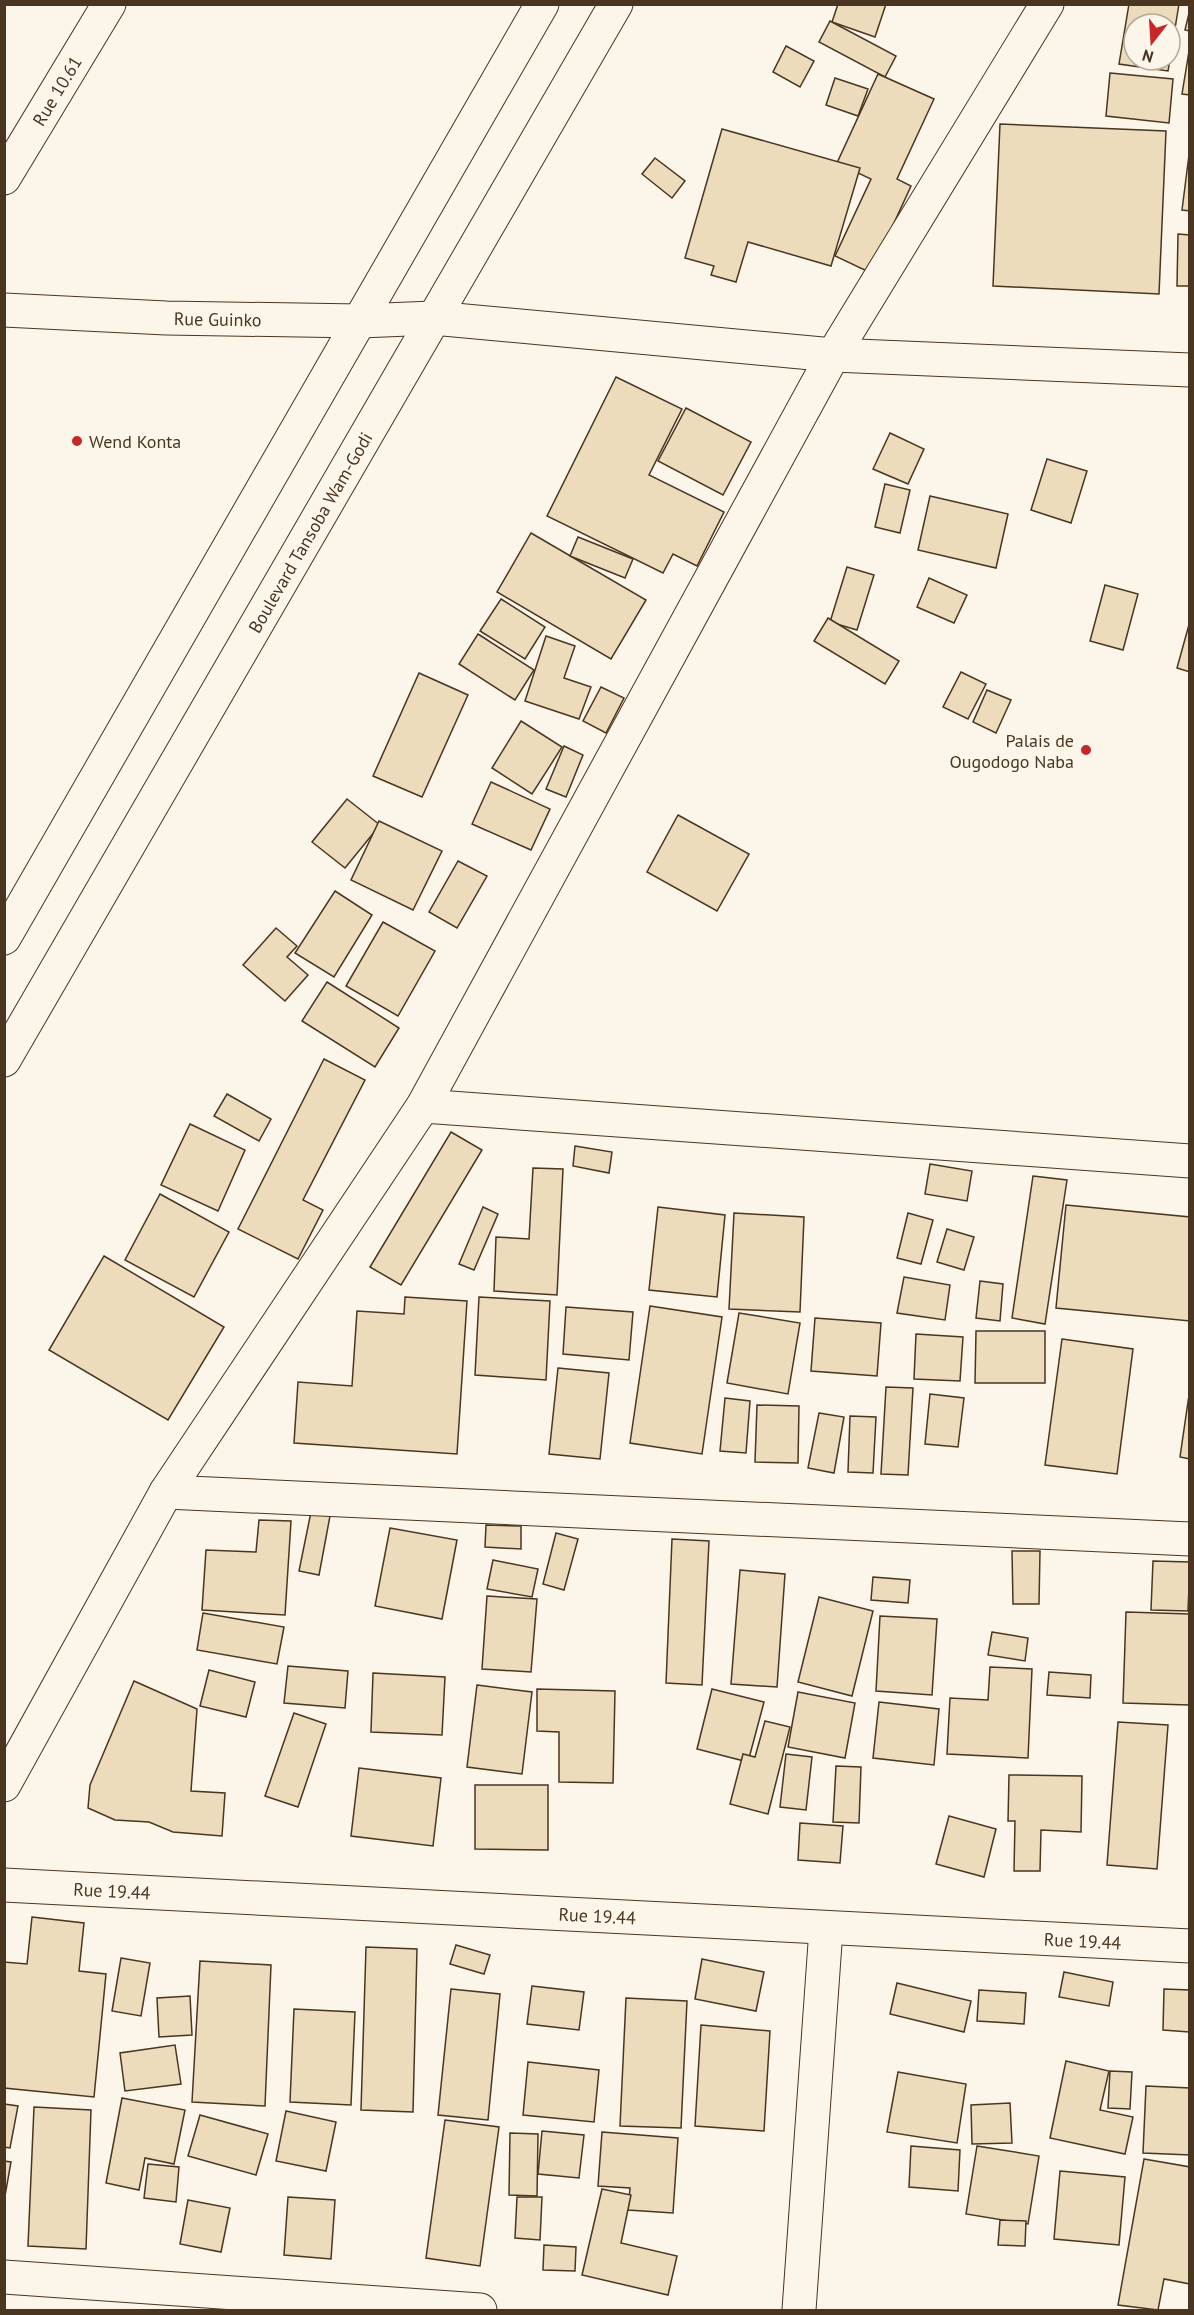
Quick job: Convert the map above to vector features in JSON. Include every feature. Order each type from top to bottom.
[{"type":"street","name":"Rue 10.61","points":[[4,178],[109,4]]},
{"type":"street","points":[[4,938],[542,4]]},
{"type":"street","name":"Boulevard Tansoba Wam-Godi","points":[[4,1060],[616,4]]},
{"type":"street","points":[[4,1785],[166,1492],[423,1106],[833,355],[1047,4]]},
{"type":"street","name":"Rue Guinko","points":[[4,310],[166,318],[360,321],[433,318],[833,355],[1190,370]]},
{"type":"street","points":[[423,1106],[1190,1161]]},
{"type":"street","points":[[166,1492],[1190,1539]]},
{"type":"street","name":"Rue 19.44","points":[[4,1885],[1190,1947]]},
{"type":"street","points":[[799,2310],[826,1929]]},
{"type":"street","points":[[4,2277],[480,2310]]},
{"type":"building","points":[[838,4],[886,4],[875,37],[832,22]]},
{"type":"building","points":[[1129,4],[1179,4],[1178,12],[1128,12]]},
{"type":"building","points":[[1190,9],[1190,31],[1185,30]]},
{"type":"building","points":[[830,21],[896,56],[885,77],[819,42]]},
{"type":"building","points":[[1190,45],[1190,95],[1182,94]]},
{"type":"building","points":[[786,46],[814,61],[800,87],[773,72]]},
{"type":"building","points":[[1122,46],[1122,64],[1119,64]]},
{"type":"building","points":[[1110,73],[1173,79],[1169,123],[1106,116]]},
{"type":"building","points":[[878,74],[934,99],[897,179],[911,186],[871,273],[835,256],[871,179],[837,163]]},
{"type":"building","points":[[835,78],[868,89],[858,116],[826,105]]},
{"type":"building","points":[[1000,124],[1166,131],[1159,294],[993,286]]},
{"type":"building","points":[[722,129],[860,168],[831,266],[748,242],[736,282],[711,275],[714,266],[685,258]]},
{"type":"building","points":[[1190,147],[1190,211],[1182,210]]},
{"type":"building","points":[[655,158],[685,181],[672,198],[642,174]]},
{"type":"building","points":[[1178,234],[1190,235],[1190,286],[1177,286]]},
{"type":"building","points":[[616,377],[682,409],[649,475],[724,512],[697,566],[673,554],[663,573],[547,516]]},
{"type":"building","points":[[686,408],[751,442],[723,495],[658,461]]},
{"type":"building","points":[[890,433],[924,449],[908,484],[873,469]]},
{"type":"building","points":[[1047,459],[1087,471],[1071,523],[1031,510]]},
{"type":"building","points":[[885,484],[910,490],[900,533],[875,527]]},
{"type":"building","points":[[930,496],[1008,514],[996,568],[918,550]]},
{"type":"building","points":[[531,533],[646,600],[611,659],[497,592]]},
{"type":"building","points":[[578,537],[633,559],[625,578],[570,556]]},
{"type":"building","points":[[847,567],[874,575],[857,630],[830,622]]},
{"type":"building","points":[[929,578],[967,595],[954,623],[917,607]]},
{"type":"building","points":[[1105,585],[1138,594],[1123,650],[1090,641]]},
{"type":"building","points":[[501,599],[545,627],[525,659],[480,631]]},
{"type":"building","points":[[828,618],[899,661],[885,684],[814,641]]},
{"type":"building","points":[[1190,621],[1190,672],[1177,668]]},
{"type":"building","points":[[478,634],[534,670],[515,700],[459,664]]},
{"type":"building","points":[[546,636],[575,646],[564,678],[591,687],[579,719],[525,701]]},
{"type":"building","points":[[961,672],[986,684],[968,719],[943,707]]},
{"type":"building","points":[[419,673],[468,695],[422,797],[373,776]]},
{"type":"building","points":[[601,687],[624,698],[606,733],[583,721]]},
{"type":"building","points":[[987,690],[1011,700],[996,733],[973,722]]},
{"type":"building","points":[[521,721],[562,747],[532,794],[492,768]]},
{"type":"building","points":[[564,746],[583,755],[566,797],[546,789]]},
{"type":"building","points":[[491,782],[550,809],[531,850],[472,824]]},
{"type":"building","points":[[347,799],[380,825],[345,868],[312,842]]},
{"type":"building","points":[[678,815],[749,854],[717,911],[647,872]]},
{"type":"building","points":[[379,821],[442,851],[413,910],[351,880]]},
{"type":"building","points":[[458,861],[487,876],[457,928],[429,912]]},
{"type":"building","points":[[335,891],[372,915],[334,977],[295,953]]},
{"type":"building","points":[[383,922],[435,951],[398,1016],[346,986]]},
{"type":"building","points":[[276,928],[297,946],[287,957],[308,975],[285,1001],[243,965]]},
{"type":"building","points":[[327,982],[399,1028],[375,1067],[302,1021]]},
{"type":"building","points":[[324,1059],[365,1080],[303,1200],[323,1210],[298,1259],[238,1229]]},
{"type":"building","points":[[227,1094],[271,1119],[259,1141],[214,1116]]},
{"type":"building","points":[[190,1124],[245,1150],[218,1211],[161,1185]]},
{"type":"building","points":[[451,1132],[482,1150],[401,1285],[370,1267]]},
{"type":"building","points":[[575,1146],[612,1152],[609,1173],[573,1166]]},
{"type":"building","points":[[930,1164],[972,1171],[967,1201],[925,1194]]},
{"type":"building","points":[[533,1168],[563,1169],[557,1295],[494,1291],[496,1237],[529,1239]]},
{"type":"building","points":[[1033,1176],[1067,1180],[1045,1324],[1012,1318]]},
{"type":"building","points":[[160,1194],[229,1232],[194,1297],[125,1260]]},
{"type":"building","points":[[1066,1205],[1190,1217],[1190,1321],[1056,1308]]},
{"type":"building","points":[[483,1207],[498,1214],[474,1270],[459,1264]]},
{"type":"building","points":[[658,1207],[725,1215],[717,1297],[649,1290]]},
{"type":"building","points":[[734,1213],[804,1217],[800,1312],[729,1309]]},
{"type":"building","points":[[908,1213],[933,1220],[921,1264],[897,1258]]},
{"type":"building","points":[[947,1229],[974,1237],[964,1270],[937,1262]]},
{"type":"building","points":[[104,1256],[224,1327],[168,1420],[49,1350]]},
{"type":"building","points":[[904,1277],[950,1285],[945,1320],[897,1313]]},
{"type":"building","points":[[980,1281],[1003,1284],[1000,1321],[976,1318]]},
{"type":"building","points":[[405,1297],[467,1301],[457,1454],[294,1443],[298,1382],[352,1386],[357,1311],[404,1314]]},
{"type":"building","points":[[479,1297],[550,1301],[546,1380],[475,1375]]},
{"type":"building","points":[[650,1306],[722,1317],[702,1454],[630,1443]]},
{"type":"building","points":[[566,1307],[633,1312],[629,1360],[563,1354]]},
{"type":"building","points":[[739,1313],[800,1323],[788,1394],[727,1383]]},
{"type":"building","points":[[815,1318],[881,1323],[877,1376],[811,1371]]},
{"type":"building","points":[[976,1331],[1045,1331],[1045,1383],[975,1383]]},
{"type":"building","points":[[916,1334],[963,1337],[960,1381],[914,1379]]},
{"type":"building","points":[[1062,1339],[1133,1349],[1117,1474],[1045,1465]]},
{"type":"building","points":[[558,1368],[609,1373],[600,1459],[549,1454]]},
{"type":"building","points":[[886,1387],[913,1388],[908,1475],[881,1474]]},
{"type":"building","points":[[930,1394],[964,1398],[958,1447],[925,1444]]},
{"type":"building","points":[[1190,1395],[1190,1459],[1180,1457]]},
{"type":"building","points":[[725,1398],[750,1401],[746,1453],[720,1451]]},
{"type":"building","points":[[757,1405],[799,1406],[798,1463],[755,1462]]},
{"type":"building","points":[[819,1413],[844,1417],[834,1473],[808,1468]]},
{"type":"building","points":[[850,1416],[876,1417],[873,1473],[848,1472]]},
{"type":"building","points":[[311,1512],[330,1516],[319,1575],[299,1571]]},
{"type":"building","points":[[259,1520],[291,1521],[285,1615],[202,1610],[206,1550],[256,1552]]},
{"type":"building","points":[[486,1525],[521,1526],[521,1549],[485,1547]]},
{"type":"building","points":[[390,1528],[457,1540],[442,1619],[375,1606]]},
{"type":"building","points":[[556,1533],[578,1539],[564,1590],[543,1584]]},
{"type":"building","points":[[672,1539],[709,1541],[702,1685],[666,1683]]},
{"type":"building","points":[[1012,1551],[1040,1551],[1039,1604],[1013,1604]]},
{"type":"building","points":[[493,1560],[538,1569],[532,1597],[487,1589]]},
{"type":"building","points":[[1153,1561],[1190,1562],[1188,1611],[1151,1610]]},
{"type":"building","points":[[740,1570],[785,1574],[777,1687],[731,1684]]},
{"type":"building","points":[[873,1577],[910,1580],[908,1603],[871,1600]]},
{"type":"building","points":[[487,1596],[537,1599],[531,1672],[482,1669]]},
{"type":"building","points":[[819,1597],[873,1611],[852,1696],[798,1682]]},
{"type":"building","points":[[1126,1612],[1190,1614],[1189,1705],[1123,1703]]},
{"type":"building","points":[[203,1613],[284,1627],[277,1664],[197,1650]]},
{"type":"building","points":[[880,1616],[937,1619],[932,1695],[876,1691]]},
{"type":"building","points":[[992,1632],[1028,1638],[1025,1661],[988,1655]]},
{"type":"building","points":[[288,1666],[348,1671],[345,1708],[284,1703]]},
{"type":"building","points":[[990,1667],[1032,1669],[1028,1758],[947,1754],[950,1698],[988,1700]]},
{"type":"building","points":[[209,1670],[255,1682],[246,1717],[200,1706]]},
{"type":"building","points":[[1049,1672],[1091,1675],[1090,1698],[1047,1695]]},
{"type":"building","points":[[373,1673],[445,1677],[442,1735],[371,1732]]},
{"type":"building","points":[[134,1681],[197,1709],[191,1791],[225,1793],[222,1836],[173,1832],[149,1822],[115,1820],[88,1808],[90,1785]]},
{"type":"building","points":[[477,1685],[532,1692],[522,1774],[467,1767]]},
{"type":"building","points":[[537,1689],[615,1691],[613,1783],[559,1782],[559,1732],[537,1731]]},
{"type":"building","points":[[712,1689],[764,1702],[748,1762],[697,1749]]},
{"type":"building","points":[[798,1692],[855,1703],[845,1758],[788,1747]]},
{"type":"building","points":[[879,1702],[939,1709],[934,1765],[873,1758]]},
{"type":"building","points":[[294,1713],[326,1724],[298,1807],[265,1796]]},
{"type":"building","points":[[765,1721],[790,1727],[768,1814],[730,1804],[743,1754],[755,1757]]},
{"type":"building","points":[[1118,1722],[1168,1725],[1157,1869],[1107,1865]]},
{"type":"building","points":[[786,1754],[812,1757],[806,1810],[780,1807]]},
{"type":"building","points":[[836,1766],[861,1767],[859,1823],[833,1822]]},
{"type":"building","points":[[359,1768],[441,1778],[433,1846],[351,1836]]},
{"type":"building","points":[[1009,1775],[1082,1776],[1081,1832],[1041,1830],[1040,1871],[1014,1871],[1015,1821],[1008,1821]]},
{"type":"building","points":[[475,1785],[548,1785],[548,1850],[475,1849]]},
{"type":"building","points":[[949,1816],[996,1829],[984,1877],[936,1864]]},
{"type":"building","points":[[800,1823],[843,1826],[840,1863],[798,1860]]},
{"type":"building","points":[[32,1917],[84,1923],[79,1971],[106,1974],[94,2097],[4,2088],[4,1962],[27,1964]]},
{"type":"building","points":[[456,1945],[490,1955],[484,1974],[450,1964]]},
{"type":"building","points":[[366,1947],[417,1949],[413,2112],[361,2110]]},
{"type":"building","points":[[121,1958],[150,1963],[141,2016],[112,2011]]},
{"type":"building","points":[[702,1959],[764,1972],[756,2011],[695,1999]]},
{"type":"building","points":[[200,1961],[271,1965],[265,2106],[192,2102]]},
{"type":"building","points":[[1064,1972],[1113,1982],[1109,2006],[1059,1997]]},
{"type":"building","points":[[897,1983],[971,2001],[964,2032],[890,2014]]},
{"type":"building","points":[[532,1986],[584,1992],[579,2030],[527,2024]]},
{"type":"building","points":[[451,1989],[500,1994],[488,2120],[438,2115]]},
{"type":"building","points":[[1164,1989],[1190,1990],[1189,2032],[1163,2030]]},
{"type":"building","points":[[979,1990],[1026,1993],[1024,2024],[977,2021]]},
{"type":"building","points":[[190,1996],[192,2035],[159,2037],[157,1998]]},
{"type":"building","points":[[626,1998],[687,2001],[681,2128],[620,2126]]},
{"type":"building","points":[[294,2009],[355,2012],[351,2105],[290,2102]]},
{"type":"building","points":[[701,2025],[770,2031],[764,2131],[695,2126]]},
{"type":"building","points":[[175,2045],[181,2084],[125,2091],[120,2053]]},
{"type":"building","points":[[1066,2061],[1109,2071],[1100,2110],[1133,2117],[1125,2154],[1050,2138]]},
{"type":"building","points":[[528,2062],[599,2070],[594,2122],[523,2115]]},
{"type":"building","points":[[1110,2071],[1132,2072],[1130,2109],[1108,2108]]},
{"type":"building","points":[[898,2072],[966,2084],[957,2143],[887,2132]]},
{"type":"building","points":[[1146,2086],[1190,2088],[1190,2155],[1143,2153]]},
{"type":"building","points":[[122,2098],[185,2110],[174,2164],[145,2158],[139,2190],[106,2183]]},
{"type":"building","points":[[1010,2103],[1012,2143],[972,2144],[971,2105]]},
{"type":"building","points":[[4,2104],[18,2106],[10,2148],[4,2147]]},
{"type":"building","points":[[34,2107],[91,2110],[86,2249],[28,2246]]},
{"type":"building","points":[[286,2111],[336,2122],[326,2171],[276,2161]]},
{"type":"building","points":[[200,2115],[268,2134],[256,2175],[188,2156]]},
{"type":"building","points":[[445,2120],[499,2127],[480,2266],[426,2258]]},
{"type":"building","points":[[542,2131],[584,2135],[579,2178],[538,2174]]},
{"type":"building","points":[[602,2132],[678,2138],[673,2213],[628,2210],[630,2188],[598,2186]]},
{"type":"building","points":[[510,2133],[538,2134],[537,2196],[509,2195]]},
{"type":"building","points":[[911,2146],[960,2150],[958,2191],[909,2187]]},
{"type":"building","points":[[977,2146],[1039,2156],[1028,2224],[966,2214]]},
{"type":"building","points":[[1144,2159],[1190,2167],[1190,2284],[1164,2279],[1158,2310],[1118,2305]]},
{"type":"building","points":[[4,2161],[11,2162],[5,2196],[4,2196]]},
{"type":"building","points":[[148,2164],[179,2167],[176,2202],[144,2198]]},
{"type":"building","points":[[1060,2171],[1125,2177],[1119,2245],[1054,2239]]},
{"type":"building","points":[[602,2189],[631,2195],[621,2243],[677,2256],[668,2295],[582,2275]]},
{"type":"building","points":[[288,2197],[335,2200],[331,2259],[284,2255]]},
{"type":"building","points":[[517,2197],[542,2197],[540,2240],[515,2238]]},
{"type":"building","points":[[188,2200],[230,2208],[221,2252],[180,2244]]},
{"type":"building","points":[[1000,2220],[1026,2221],[1025,2246],[998,2245]]},
{"type":"building","points":[[544,2245],[576,2247],[575,2271],[543,2270]]},
{"type":"place","name":"Wend Konta","points":[[77,441]]},
{"type":"place","name":"Palais de Ougodogo Naba","points":[[1086,750]]}]
